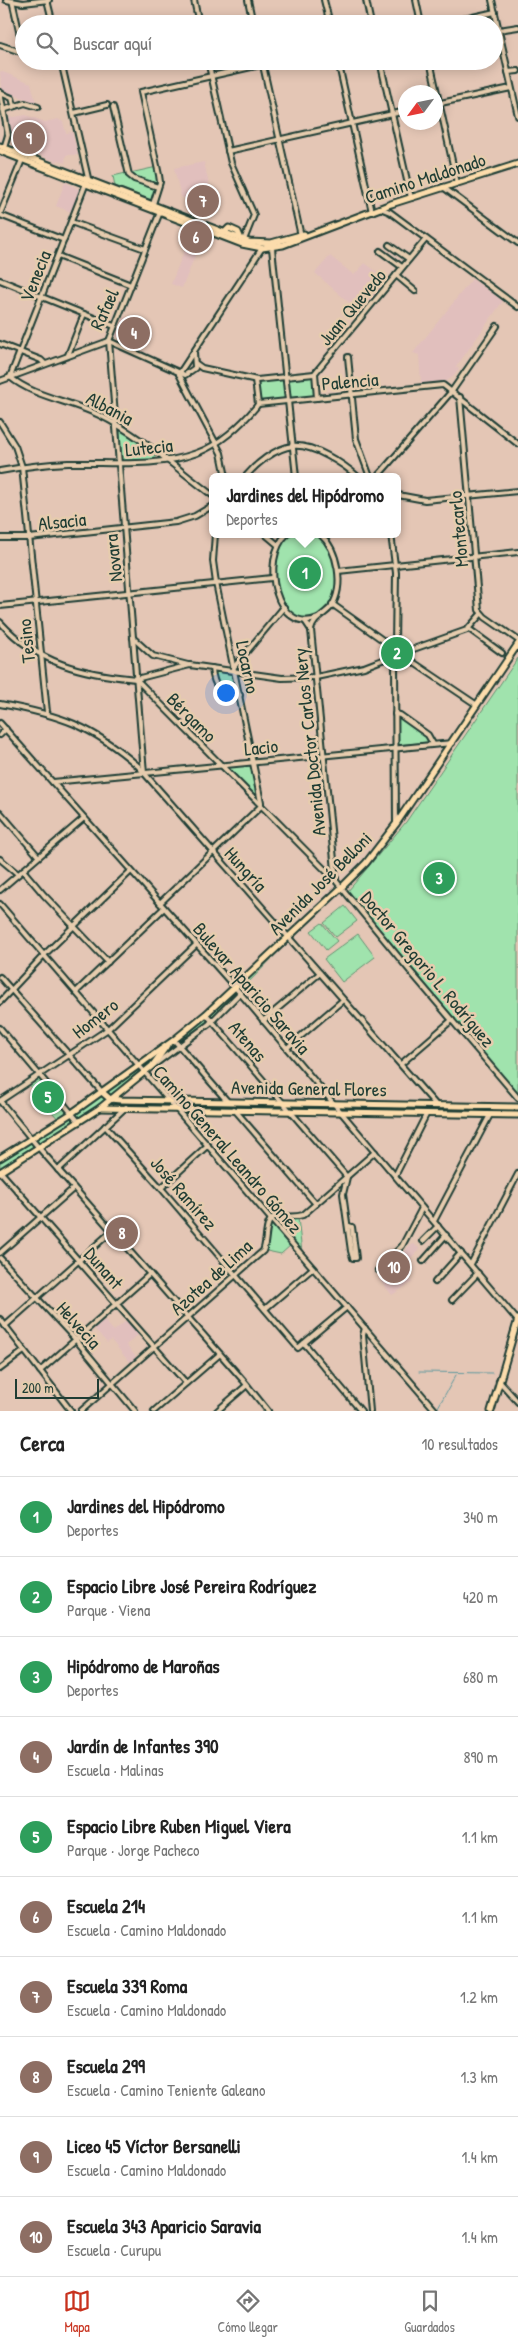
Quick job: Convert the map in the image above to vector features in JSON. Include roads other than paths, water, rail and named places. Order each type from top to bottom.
[{"type":"main road","name":"Camino Maldonado","points":[[1,149],[22,160],[153,204],[248,246],[262,248],[272,248],[391,204],[518,164]]},
{"type":"main road","name":"Camino Maldonado","points":[[1,149],[160,212],[223,234]]},
{"type":"main road","name":"Camino Maldonado","points":[[223,234],[228,228],[239,233],[243,240],[266,244],[301,236]]},
{"type":"main road","name":"Avenida José Belloni","points":[[0,1158],[72,1113],[174,1040],[206,1014],[342,887],[366,863],[396,824],[478,706],[518,644]]},
{"type":"main road","name":"Avenida José Belloni","points":[[0,1171],[100,1108],[153,1066],[167,1045]]},
{"type":"main road","points":[[102,1092],[110,1099]]},
{"type":"main road","name":"Avenida General Flores","points":[[110,1099],[518,1107]]},
{"type":"main road","name":"Avenida General Flores","points":[[100,1108],[518,1115]]},
{"type":"main road","points":[[490,1411],[518,1320]]},
{"type":"street","points":[[6,0],[30,3],[48,0],[51,15]]},
{"type":"street","points":[[194,0],[197,15]]},
{"type":"street","points":[[248,0],[251,15]]},
{"type":"street","points":[[324,0],[328,15]]},
{"type":"street","points":[[366,0],[369,15]]},
{"type":"street","points":[[416,0],[419,15]]},
{"type":"street","points":[[492,0],[495,15]]},
{"type":"street","points":[[12,1],[15,15]]},
{"type":"street","points":[[481,15],[494,12]]},
{"type":"street","points":[[503,29],[518,27]]},
{"type":"street","points":[[0,45],[15,50]]},
{"type":"street","points":[[503,49],[518,115]]},
{"type":"street","points":[[63,70],[74,113],[87,182]]},
{"type":"street","points":[[210,70],[231,163],[254,215],[243,240]]},
{"type":"street","points":[[153,204],[158,187],[158,168],[140,93],[235,70]]},
{"type":"street","points":[[264,70],[301,236]]},
{"type":"street","points":[[340,70],[372,212]]},
{"type":"street","points":[[382,70],[410,198]]},
{"type":"street","points":[[431,70],[434,85]]},
{"type":"street","points":[[508,72],[518,71]]},
{"type":"street","points":[[443,103],[512,88]]},
{"type":"street","points":[[0,93],[12,98],[14,105]]},
{"type":"street","points":[[0,93],[8,135],[1,149]]},
{"type":"street","points":[[3,110],[25,103],[38,107]]},
{"type":"street","points":[[74,113],[107,105]]},
{"type":"street","points":[[113,107],[129,175],[134,179],[158,187]]},
{"type":"street","points":[[228,151],[398,113]]},
{"type":"street","points":[[443,127],[457,182]]},
{"type":"street","points":[[22,160],[0,214],[64,240]]},
{"type":"street","name":"Venecia","points":[[10,377],[87,182]]},
{"type":"street","points":[[443,187],[518,243]]},
{"type":"street","points":[[390,212],[391,204]]},
{"type":"street","points":[[380,208],[390,212],[518,307]]},
{"type":"street","name":"Rafael","points":[[0,381],[109,341],[160,212]]},
{"type":"street","points":[[71,222],[145,249]]},
{"type":"street","name":"Juan Quevedo","points":[[315,373],[426,239]]},
{"type":"street","points":[[389,245],[409,259]]},
{"type":"street","points":[[179,374],[262,248]]},
{"type":"street","points":[[272,248],[295,473]]},
{"type":"street","points":[[380,251],[402,267]]},
{"type":"street","points":[[58,256],[131,285]]},
{"type":"street","points":[[396,275],[415,291]]},
{"type":"street","points":[[0,280],[114,326]]},
{"type":"street","points":[[68,355],[84,314]]},
{"type":"street","points":[[380,473],[452,391],[497,326]]},
{"type":"street","points":[[109,341],[179,374],[187,375],[202,368]]},
{"type":"street","name":"Novara","points":[[109,341],[144,773]]},
{"type":"street","points":[[0,344],[42,360],[46,364]]},
{"type":"street","points":[[193,371],[195,363],[194,352]]},
{"type":"street","points":[[348,357],[357,445],[368,473]]},
{"type":"street","points":[[188,362],[195,363],[202,368],[255,380],[315,373],[317,398]]},
{"type":"street","points":[[179,374],[216,443],[223,458],[225,473]]},
{"type":"street","points":[[187,375],[187,387]]},
{"type":"street","name":"Albania","points":[[10,377],[39,392],[81,407],[115,424],[209,493]]},
{"type":"street","points":[[255,380],[258,404]]},
{"type":"street","name":"Palencia","points":[[258,404],[445,385],[452,391]]},
{"type":"street","points":[[452,391],[518,444]]},
{"type":"street","name":"Montecarlo","points":[[460,397],[481,614]]},
{"type":"street","name":"Lutecia","points":[[0,471],[68,463],[118,464],[165,460],[197,453],[216,443],[235,428],[258,404]]},
{"type":"street","name":"Tesino","points":[[0,422],[15,446],[22,467],[47,712]]},
{"type":"street","points":[[250,473],[267,458],[292,446],[324,454],[353,473]]},
{"type":"street","points":[[401,496],[421,500],[518,491]]},
{"type":"street","name":"Alsacia","points":[[0,538],[29,538],[181,521],[209,507]]},
{"type":"street","name":"Locarno","points":[[215,538],[213,560],[216,583],[254,761],[261,806]]},
{"type":"street","points":[[270,538],[278,545]]},
{"type":"street","points":[[234,667],[284,607],[272,578],[274,556],[278,545],[284,538]]},
{"type":"street","points":[[325,538],[333,551],[338,571],[338,586],[332,604],[393,646],[402,646],[404,654],[478,706]]},
{"type":"street","points":[[392,538],[395,564],[393,646],[388,652],[394,661],[396,824]]},
{"type":"street","points":[[338,571],[518,552]]},
{"type":"street","points":[[0,606],[272,578]]},
{"type":"street","name":"Avenida Doctor Carlos Nery","points":[[311,630],[318,618],[332,604]]},
{"type":"street","name":"Avenida Doctor Carlos Nery","points":[[284,607],[295,617],[305,621],[311,630],[336,881]]},
{"type":"street","points":[[394,661],[400,660],[404,654],[469,629],[481,614],[518,644]]},
{"type":"street","name":"Avenida Doctor Carlos Nery","points":[[305,621],[318,618]]},
{"type":"street","points":[[0,622],[17,639],[41,655],[83,672],[136,680],[190,665]]},
{"type":"street","points":[[469,629],[502,653]]},
{"type":"street","points":[[133,638],[153,656],[190,665],[282,678],[316,677],[364,666],[390,657]]},
{"type":"street","points":[[212,668],[214,681],[219,690],[229,695],[240,695]]},
{"type":"street","name":"Bérgamo","points":[[136,680],[336,881]]},
{"type":"street","name":"Hungría","points":[[0,704],[47,712],[70,721],[100,737],[123,753],[144,773],[436,1105]]},
{"type":"street","points":[[395,714],[400,715],[428,735],[433,744]]},
{"type":"street","name":"Bulevar Aparicio Saravia","points":[[0,723],[240,993],[518,1320]]},
{"type":"street","points":[[0,734],[6,729]]},
{"type":"street","name":"Lacio","points":[[54,782],[254,761],[433,744],[441,745],[453,742]]},
{"type":"street","name":"Lacio","points":[[441,745],[448,750]]},
{"type":"street","points":[[160,903],[261,806]]},
{"type":"street","points":[[0,812],[38,856]]},
{"type":"street","points":[[0,890],[84,818]]},
{"type":"street","points":[[0,859],[18,874]]},
{"type":"street","points":[[23,870],[108,962]]},
{"type":"street","points":[[0,1002],[44,955],[131,871]]},
{"type":"street","name":"Doctor Gregorio L. Rodríguez","points":[[336,881],[518,1098]]},
{"type":"street","name":"Camino General Leandro Gómez","points":[[0,904],[436,1411]]},
{"type":"street","points":[[76,992],[164,908]]},
{"type":"street","name":"Homero","points":[[0,1101],[108,1030],[196,945]]},
{"type":"street","points":[[263,1021],[320,973]]},
{"type":"street","points":[[0,977],[102,1092]]},
{"type":"street","name":"Avenida José Belloni","points":[[153,1066],[212,1021],[240,993]]},
{"type":"street","points":[[287,1048],[343,1000]]},
{"type":"street","name":"Atenas","points":[[206,1014],[347,1177]]},
{"type":"street","points":[[401,1064],[452,1020]]},
{"type":"street","points":[[0,1028],[79,1122]]},
{"type":"street","points":[[174,1040],[228,1102]]},
{"type":"street","points":[[0,1101],[58,1170],[188,1316],[268,1411]]},
{"type":"street","points":[[58,1170],[126,1108]]},
{"type":"street","points":[[234,1109],[316,1204]]},
{"type":"street","points":[[395,1176],[428,1113]]},
{"type":"street","points":[[434,1222],[490,1114]]},
{"type":"street","name":"José Ramírez","points":[[105,1126],[161,1188],[298,1348],[304,1343]]},
{"type":"street","points":[[161,1188],[208,1145]]},
{"type":"street","points":[[271,1219],[278,1216],[300,1216],[375,1152]]},
{"type":"street","name":"Dunant","points":[[0,1171],[186,1383]]},
{"type":"street","points":[[471,1264],[518,1174]]},
{"type":"street","points":[[347,1177],[343,1194],[352,1255],[353,1258],[356,1258],[352,1227],[349,1226]]},
{"type":"street","points":[[0,1253],[74,1188]]},
{"type":"street","points":[[378,1270],[402,1246],[422,1208]]},
{"type":"street","name":"Azotea de Lima","points":[[81,1411],[264,1249],[268,1224],[271,1219]]},
{"type":"street","points":[[423,1241],[438,1226]]},
{"type":"street","points":[[5,1326],[112,1231]]},
{"type":"street","points":[[423,1260],[446,1235]]},
{"type":"street","points":[[435,1282],[462,1253]]},
{"type":"street","name":"Helvecia","points":[[0,1258],[76,1340],[135,1411]]},
{"type":"street","points":[[265,1309],[313,1268]]},
{"type":"street","points":[[452,1300],[478,1273]]},
{"type":"street","points":[[40,1371],[150,1274]]},
{"type":"street","points":[[347,1307],[304,1343],[360,1411]]},
{"type":"street","points":[[0,1319],[71,1411]]},
{"type":"street","points":[[365,1328],[363,1335],[370,1411]]},
{"type":"street","points":[[0,1369],[24,1351]]},
{"type":"street","points":[[154,1411],[220,1354]]},
{"type":"street","points":[[500,1381],[518,1402]]},
{"type":"street","points":[[217,1411],[247,1385]]},
{"type":"waterway","points":[[419,1372],[492,1373]]},
{"type":"waterway","points":[[437,1409],[456,1375]]},
{"type":"place","name":"Liceo 45 Víctor Bersanelli","points":[[29,138]]},
{"type":"place","name":"Escuela 339 Roma","points":[[203,201]]},
{"type":"place","name":"Escuela 214","points":[[196,237]]},
{"type":"place","name":"Jardín de Infantes 390","points":[[134,333]]},
{"type":"place","name":"Jardines del Hipódromo","points":[[305,573]]},
{"type":"place","name":"Espacio Libre José Pereira Rodríguez","points":[[397,653]]},
{"type":"place","name":"Hipódromo de Maroñas","points":[[439,878]]},
{"type":"place","name":"Espacio Libre Ruben Miguel Viera","points":[[48,1097]]},
{"type":"place","name":"Escuela 299","points":[[122,1233]]},
{"type":"place","name":"Escuela 343 Aparicio Saravia","points":[[394,1267]]}]
